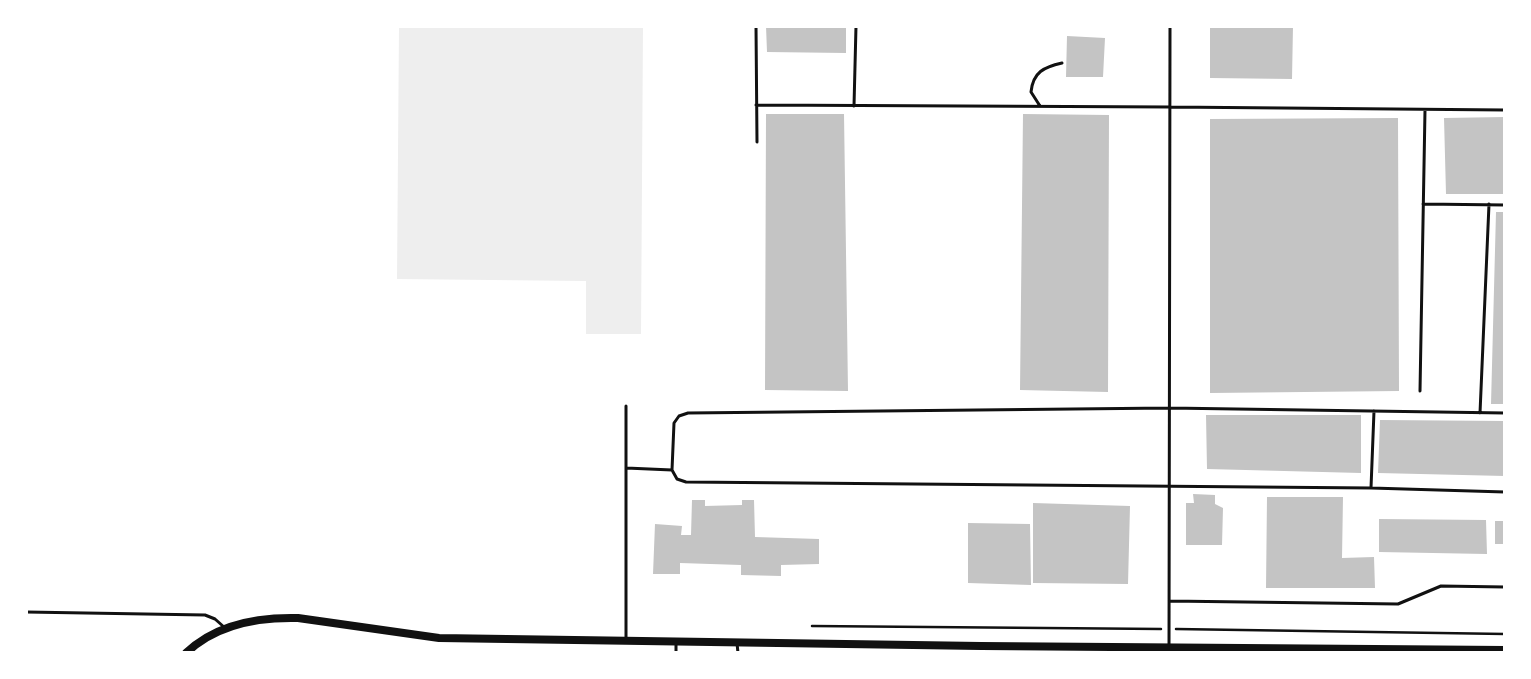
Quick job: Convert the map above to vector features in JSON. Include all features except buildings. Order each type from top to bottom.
[{"type":"street","points":[[186,653],[206,638],[226,628],[248,622],[278,618],[298,618],[439,638],[737,642],[981,649],[1169,647],[1442,651],[1505,650]]},
{"type":"lane","points":[[756,26],[757,142]]},
{"type":"lane","points":[[854,106],[856,26]]},
{"type":"lane","points":[[1169,647],[1170,26]]},
{"type":"lane","points":[[1041,106],[1031,92],[1033,80],[1040,70],[1047,66],[1062,63]]},
{"type":"lane","points":[[756,105],[1505,110]]},
{"type":"lane","points":[[1420,391],[1425,110]]},
{"type":"lane","points":[[1423,204],[1505,204]]},
{"type":"lane","points":[[1480,413],[1489,204]]},
{"type":"lane","points":[[626,406],[626,640]]},
{"type":"lane","points":[[1505,413],[1169,408],[688,413],[679,416],[674,424],[672,470],[677,479],[686,482],[1371,488],[1505,492]]},
{"type":"lane","points":[[1371,488],[1374,411]]},
{"type":"lane","points":[[626,468],[672,470]]},
{"type":"lane","points":[[1169,601],[1398,604],[1441,586],[1505,587]]},
{"type":"lane","points":[[26,612],[205,615],[215,619],[226,628]]},
{"type":"lane","points":[[676,641],[676,653]]},
{"type":"lane","points":[[737,642],[738,653]]},
{"type":"path","points":[[812,626],[1505,634]]},
{"type":"shaded area","points":[[399,26],[643,26],[641,334],[586,334],[586,281],[397,279]]}]
